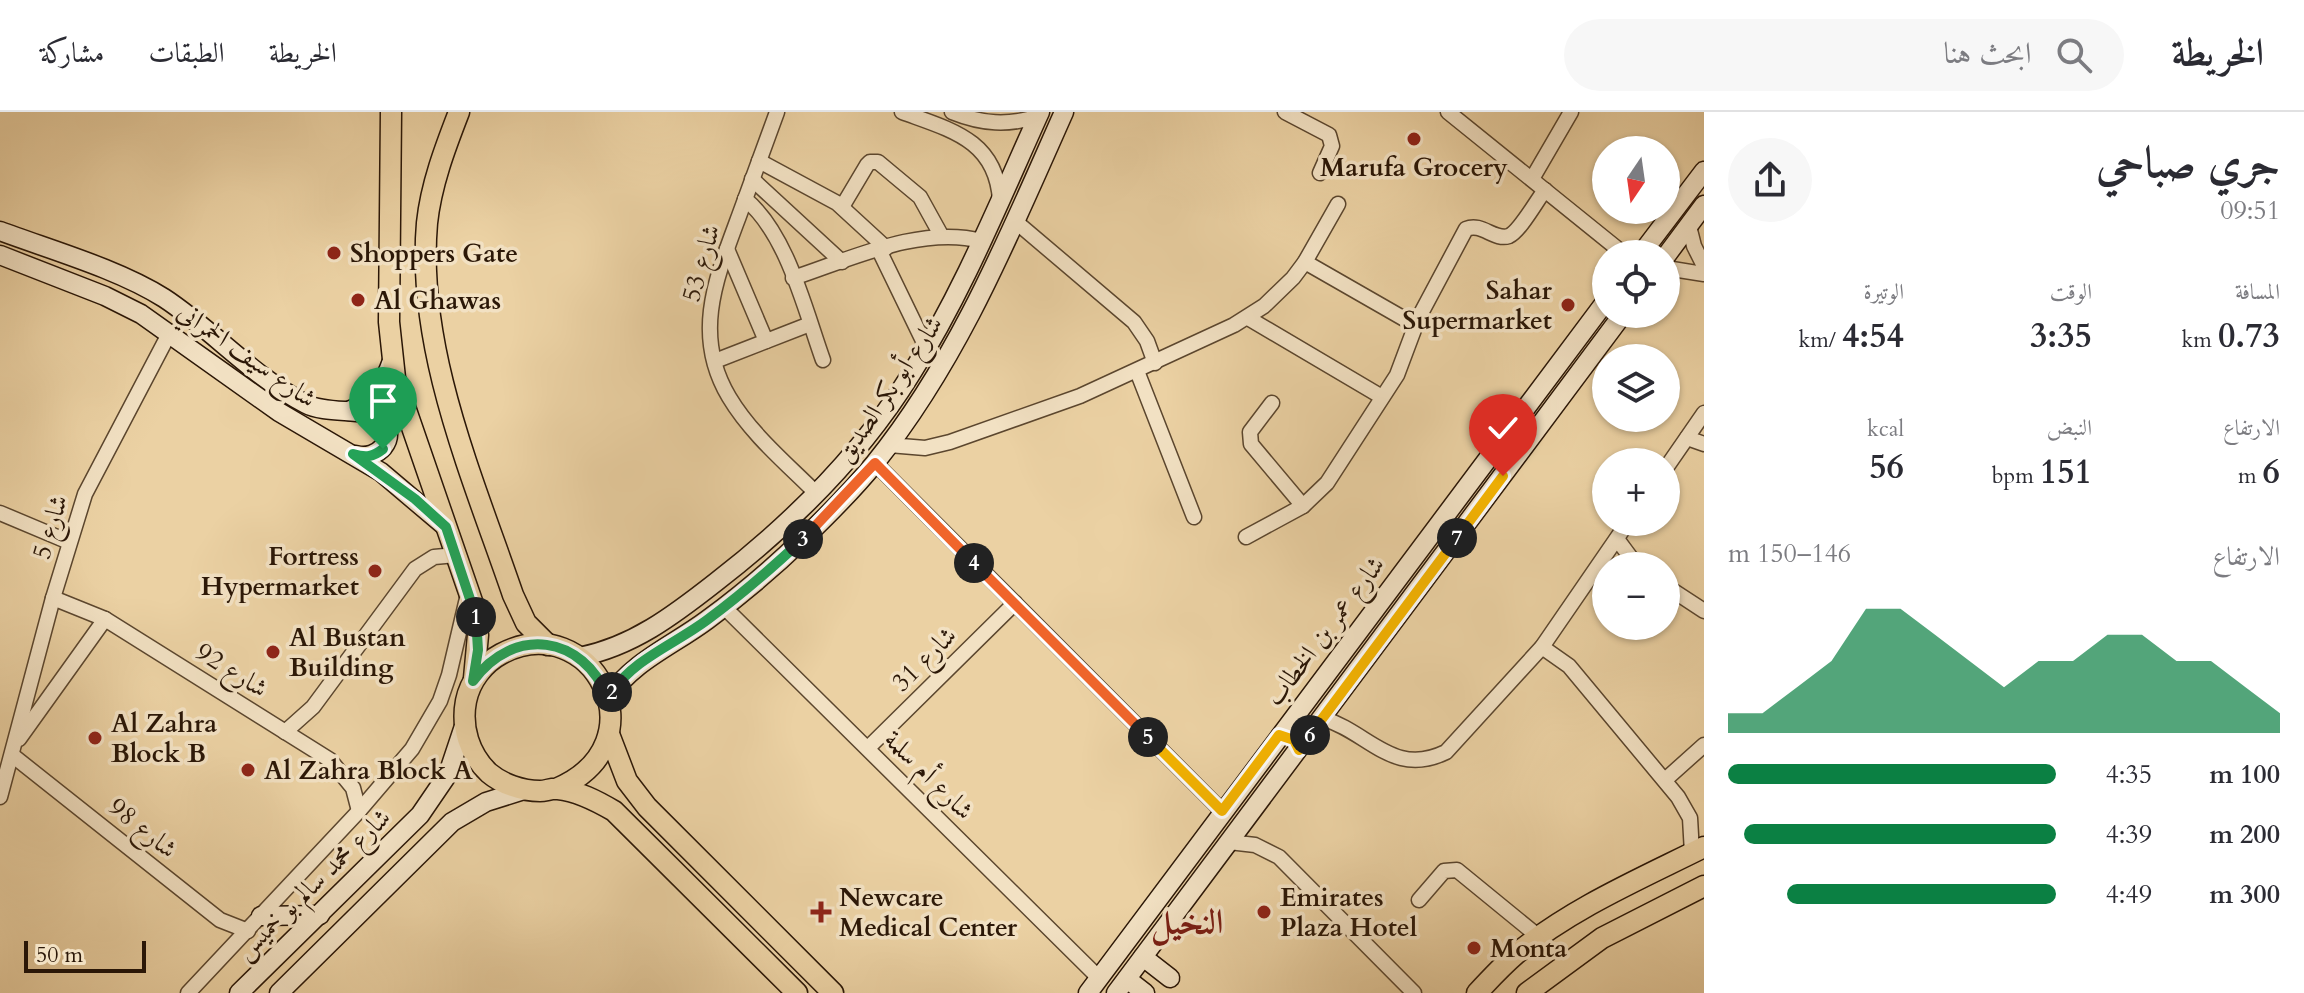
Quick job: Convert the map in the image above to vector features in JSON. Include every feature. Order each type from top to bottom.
[{"type":"main road","points":[[391,112],[389,322],[392,361],[401,401],[469,589],[478,635],[473,681]]},
{"type":"main road","points":[[459,112],[439,166],[427,221],[430,327],[444,388],[513,595],[526,623],[548,645]]},
{"type":"main road","points":[[797,993],[614,811],[596,801],[556,789],[524,790],[490,774],[469,744],[464,726],[467,695],[484,667],[505,652],[531,644],[548,645],[579,657],[592,668],[608,698],[609,734],[623,773],[647,807],[833,993]]},
{"type":"main road","points":[[556,789],[590,769],[602,753],[609,734]]},
{"type":"main road","points":[[1477,993],[1515,955],[1539,937],[1625,886],[1698,850]]},
{"type":"main road","points":[[1527,993],[1602,938],[1704,886]]},
{"type":"street","name":"شارع 53","points":[[777,112],[727,249],[710,309],[709,332],[715,361],[729,397],[742,416],[816,493]]},
{"type":"street","points":[[902,112],[969,139],[980,149],[995,173],[1000,200]]},
{"type":"street","points":[[937,125],[945,121],[949,112],[992,123],[1008,123],[1039,114]]},
{"type":"street","name":"شارع أبو بكر الصديق","points":[[608,698],[639,664],[689,632],[763,576],[875,463],[961,330],[1064,112]]},
{"type":"street","points":[[1285,112],[1329,135],[1332,146],[1320,173]]},
{"type":"street","points":[[1448,112],[1607,240]]},
{"type":"street","points":[[1532,179],[1571,112]]},
{"type":"street","name":"شارع أبو بكر الصديق","points":[[579,657],[619,646],[672,615],[762,544],[840,469],[867,436],[927,349],[982,241],[1039,114]]},
{"type":"street","points":[[759,161],[842,207],[883,249],[927,349]]},
{"type":"street","points":[[842,207],[867,165],[878,162],[920,197],[941,235]]},
{"type":"street","points":[[1652,240],[1704,171]]},
{"type":"street","points":[[752,179],[842,262]]},
{"type":"street","points":[[1246,537],[1303,506],[1327,483],[1400,367],[1415,325],[1466,229],[1476,226],[1502,237],[1512,234],[1545,190]]},
{"type":"street","points":[[745,199],[770,225],[823,360]]},
{"type":"street","points":[[889,445],[912,448],[937,446],[1080,396],[1248,318],[1279,293],[1305,262],[1338,204]]},
{"type":"street","points":[[1678,240],[1704,205]]},
{"type":"street","points":[[1015,221],[1134,322],[1147,341],[1155,363]]},
{"type":"street","points":[[1689,226],[1704,266]]},
{"type":"street","name":"شارع سيف الحمراني","points":[[0,231],[151,290],[266,378],[303,403],[328,412],[346,412],[360,407],[380,387],[392,361]]},
{"type":"street","points":[[793,278],[915,239],[941,235],[982,241]]},
{"type":"street","points":[[727,249],[766,341]]},
{"type":"street","name":"شارع سيف الحمراني","points":[[0,255],[105,296],[141,314],[266,404],[353,454],[415,499],[446,527]]},
{"type":"street","points":[[1305,262],[1415,325]]},
{"type":"street","points":[[1680,270],[1704,274]]},
{"type":"street","points":[[1248,318],[1382,397]]},
{"type":"street","name":"شارع عمر بن الخطاب","points":[[1094,985],[1592,320]]},
{"type":"street","points":[[715,361],[810,324]]},
{"type":"street","name":"شارع عمر بن الخطاب","points":[[1122,986],[1613,328]]},
{"type":"street","name":"شارع 5","points":[[0,795],[69,542],[91,479],[170,332]]},
{"type":"street","points":[[1137,371],[1194,517]]},
{"type":"street","points":[[1272,403],[1250,432],[1251,444],[1303,506]]},
{"type":"street","points":[[346,412],[371,413],[381,418],[387,428],[388,438],[383,449],[364,458],[353,454]]},
{"type":"street","points":[[1680,448],[1704,413]]},
{"type":"street","points":[[1687,438],[1704,444]]},
{"type":"street","points":[[875,463],[1222,811]]},
{"type":"street","points":[[0,513],[69,542]]},
{"type":"street","points":[[1322,718],[1349,729],[1393,757],[1406,761],[1433,758],[1456,744],[1542,647],[1619,536]]},
{"type":"street","points":[[1617,539],[1627,552]]},
{"type":"street","points":[[285,732],[313,707],[415,569],[434,557],[456,555]]},
{"type":"street","points":[[188,993],[359,811],[412,749],[440,701],[469,589]]},
{"type":"street","points":[[1680,595],[1704,611]]},
{"type":"street","name":"شارع 92","points":[[53,598],[105,619],[339,768],[353,788],[359,811]]},
{"type":"street","name":"شارع 31","points":[[868,748],[1015,603]]},
{"type":"street","name":"شارع أم سلمة","points":[[724,607],[868,748],[1094,985]]},
{"type":"street","points":[[13,750],[105,619]]},
{"type":"street","points":[[1542,647],[1569,666],[1665,780],[1685,807],[1698,850]]},
{"type":"street","name":"شارع محمد سالم بو خميس","points":[[239,993],[408,828],[432,800],[455,757],[464,726]]},
{"type":"street","points":[[1279,735],[1294,740],[1299,750]]},
{"type":"street","points":[[1665,780],[1704,745]]},
{"type":"street","name":"شارع 98","points":[[13,750],[220,920],[248,931]]},
{"type":"street","name":"شارع محمد سالم بو خميس","points":[[279,993],[452,822],[486,802],[524,790]]},
{"type":"street","points":[[1229,842],[1255,845],[1279,857],[1414,993]]},
{"type":"street","points":[[1419,900],[1444,871],[1457,870],[1539,937]]},
{"type":"street","points":[[1156,900],[1157,910],[1175,915]]},
{"type":"street","points":[[261,916],[320,915]]},
{"type":"street","points":[[1143,957],[1170,978]]},
{"type":"street","points":[[1122,986],[1145,993]]},
{"type":"place","name":"Marufa Grocery","points":[[1414,139]]},
{"type":"place","name":"Shoppers Gate","points":[[334,253]]},
{"type":"place","name":"Al Ghawas","points":[[358,300]]},
{"type":"place","name":"Sahar Supermarket","points":[[1568,305]]},
{"type":"place","name":"Fortress Hypermarket","points":[[375,571]]},
{"type":"place","name":"Al Bustan Building","points":[[273,652]]},
{"type":"place","name":"Al Zahra Block B","points":[[95,738]]},
{"type":"place","name":"Al Zahra Block A","points":[[248,770]]},
{"type":"place","name":"Newcare Medical Center","points":[[821,912]]},
{"type":"place","name":"Emirates Plaza Hotel","points":[[1264,912]]},
{"type":"place","name":"Monta","points":[[1474,948]]},
{"type":"district","name":"النخيل","points":[[1187,922]]},
{"type":"route","points":[[383,449],[364,458],[353,454],[381,472],[446,527],[469,589],[476,619],[478,650],[473,681],[497,656],[513,648],[531,644],[548,645],[564,649],[592,668],[608,698],[639,664],[707,620],[763,576],[841,502],[875,463],[1222,811],[1279,735],[1290,737],[1299,750],[1503,476]]}]
